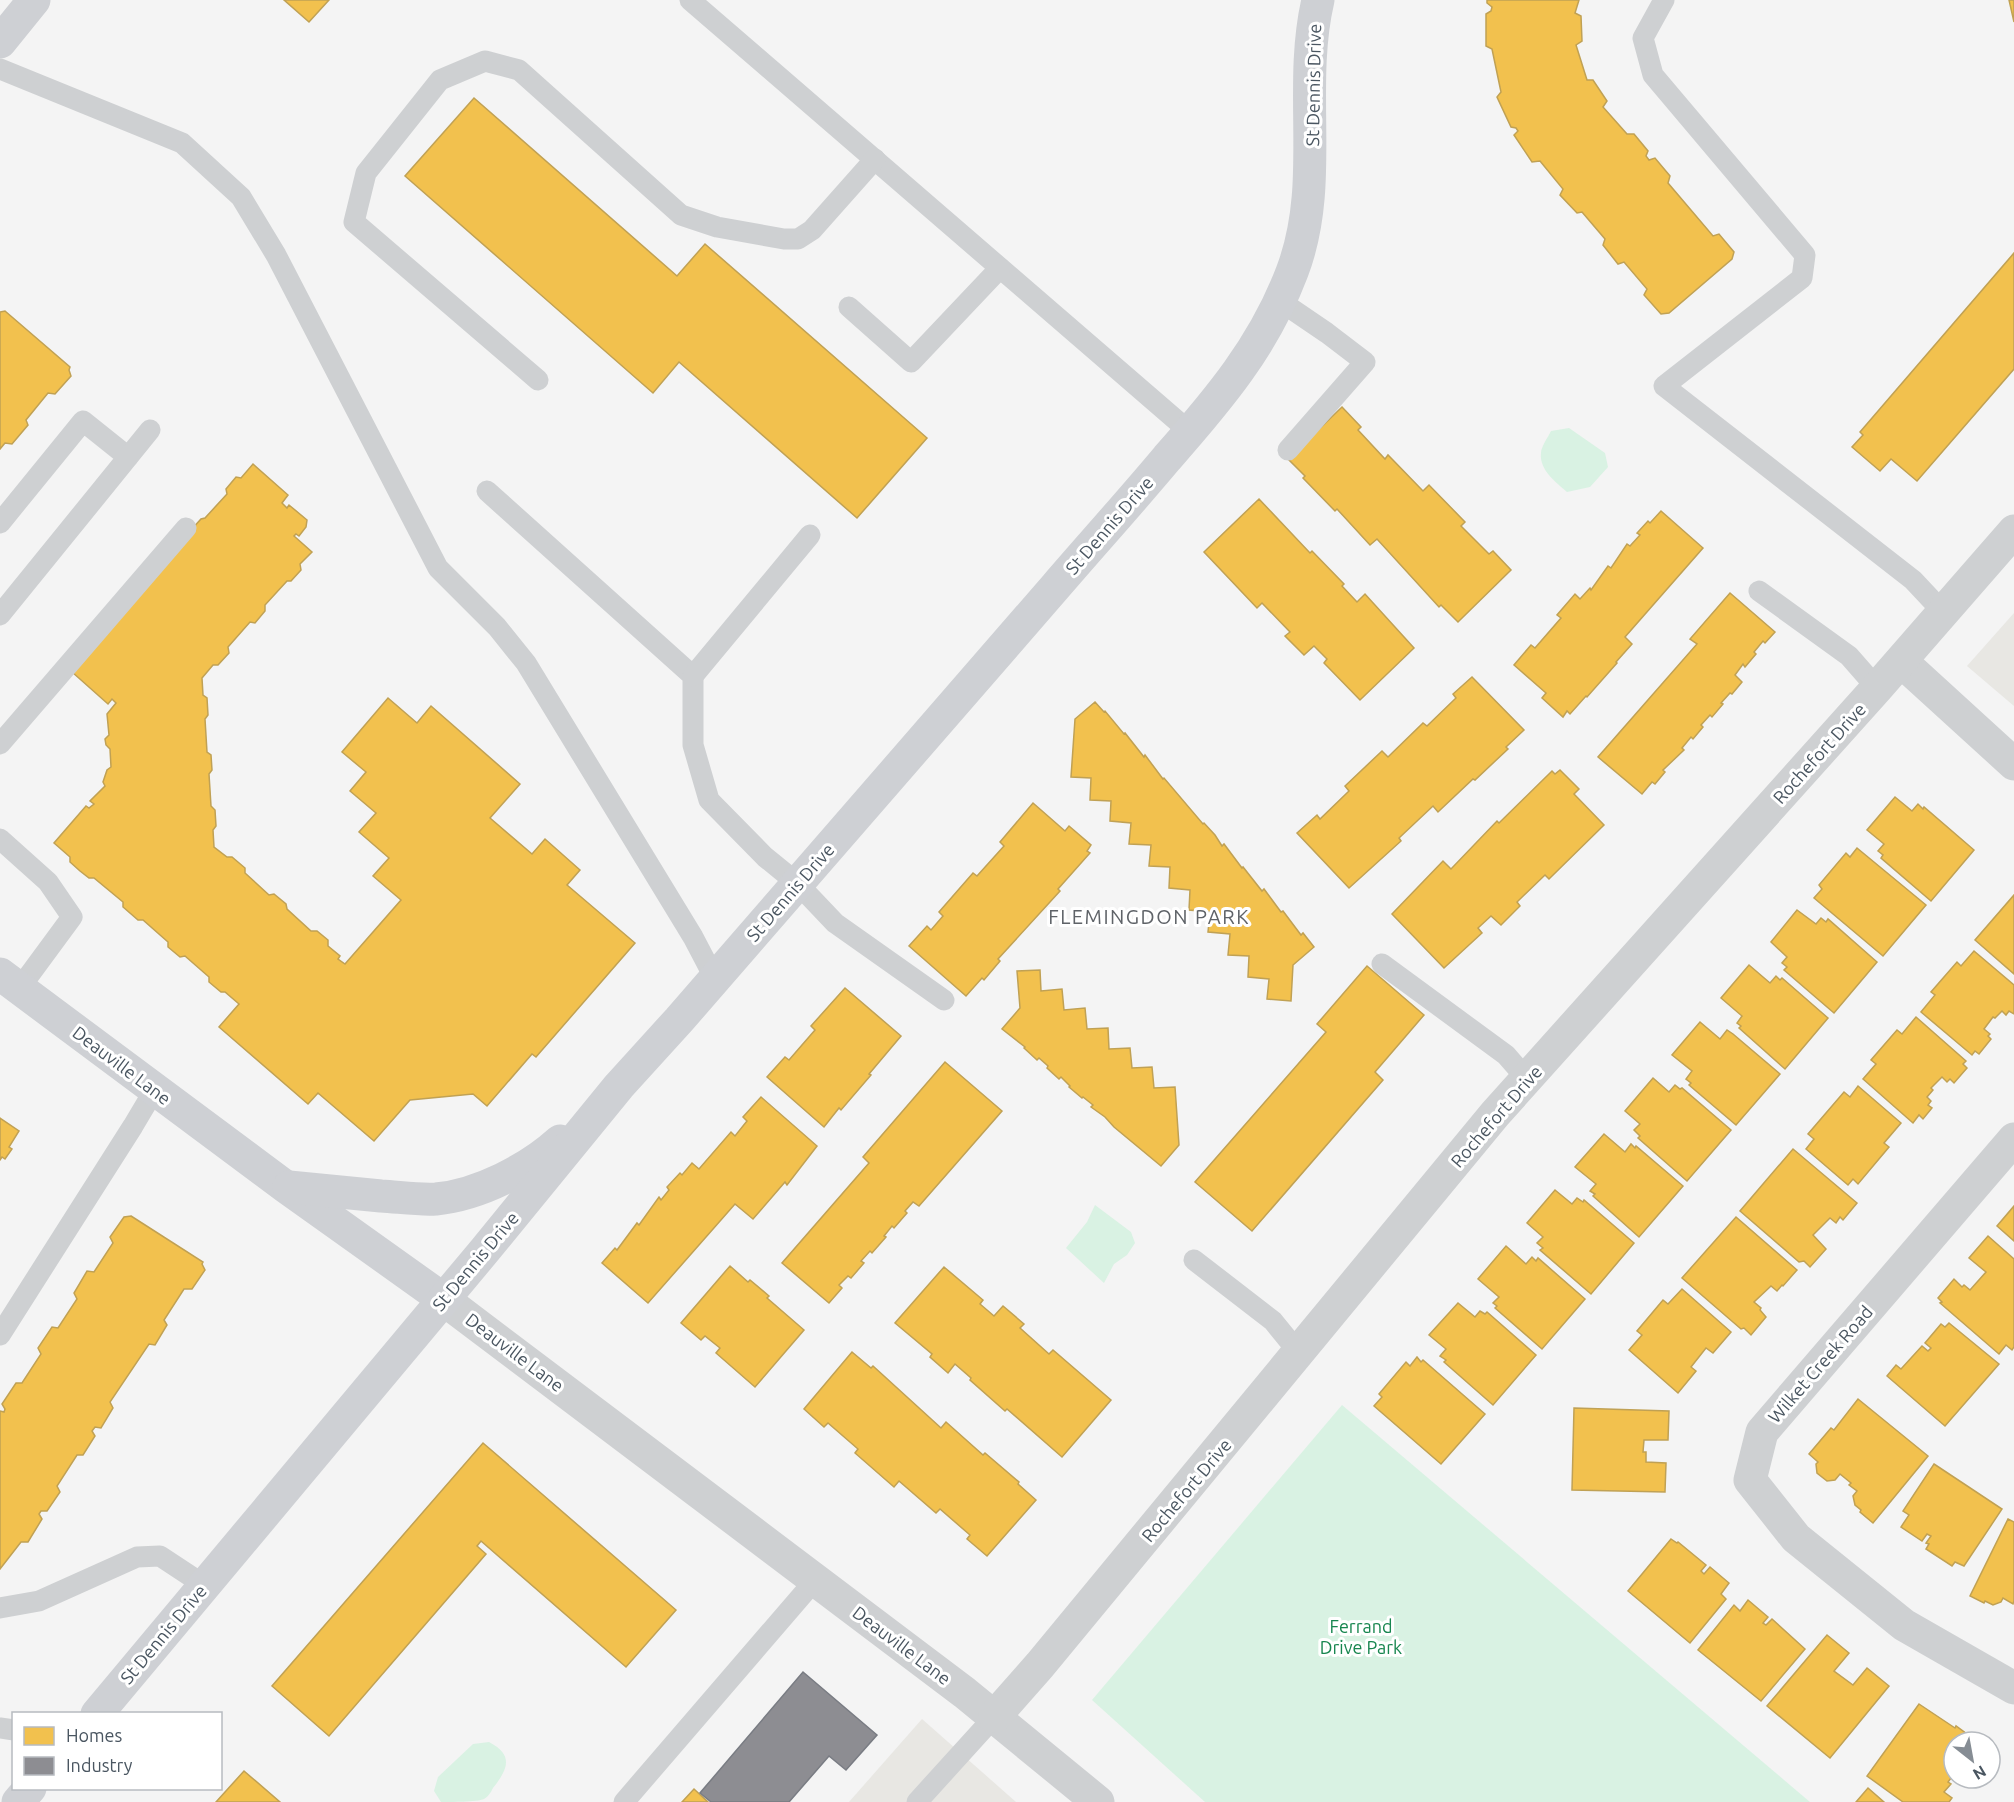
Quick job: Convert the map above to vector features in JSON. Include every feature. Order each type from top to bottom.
[{"type":"street","points":[[1,45],[34,0]]},
{"type":"street","name":"St Dennis Drive","points":[[98,1712],[619,1086],[715,979],[1190,432],[1253,352],[1280,301],[1304,236],[1312,151],[1310,64],[1318,0]]},
{"type":"street","name":"Rochefort Drive","points":[[995,1716],[1040,1665],[1495,1114],[1877,688],[2014,531]]},
{"type":"street","points":[[1901,661],[2014,764]]},
{"type":"street","name":"Deauville Lane","points":[[10,982],[286,1187],[443,1299],[816,1579],[995,1716],[1098,1802]]},
{"type":"street","points":[[286,1187],[418,1199],[455,1196],[477,1190],[516,1171],[552,1148],[619,1086]]},
{"type":"street","name":"Wilket Creek Road","points":[[2014,1139],[1762,1432],[1750,1480],[1796,1538],[1904,1625],[2014,1688]]},
{"type":"street","points":[[18,1802],[28,1790]]},
{"type":"lane","points":[[690,0],[1190,432]]},
{"type":"lane","points":[[1664,0],[1643,38],[1653,75],[1805,255],[1802,278],[1664,386],[1913,580],[1942,612]]},
{"type":"lane","points":[[1,45],[182,143],[241,197],[276,255],[438,568],[497,627],[526,663],[693,938],[715,979]]},
{"type":"lane","points":[[538,380],[354,222],[366,172],[440,80],[485,62],[519,70],[681,215],[717,227],[755,235],[798,239],[812,230],[875,159]]},
{"type":"lane","points":[[849,307],[911,362],[1000,268]]},
{"type":"lane","points":[[1280,301],[1365,362],[1288,450]]},
{"type":"lane","points":[[0,523],[83,421],[128,457]]},
{"type":"lane","points":[[0,615],[150,430]]},
{"type":"lane","points":[[487,491],[693,676]]},
{"type":"lane","points":[[0,744],[186,528]]},
{"type":"lane","points":[[810,535],[693,676],[693,745],[709,800],[765,857],[796,883],[835,923],[944,1000]]},
{"type":"lane","points":[[1760,591],[1849,656],[1877,688]]},
{"type":"lane","points":[[0,839],[48,882],[72,917],[10,982]]},
{"type":"lane","points":[[1382,964],[1506,1055],[1527,1079]]},
{"type":"lane","points":[[0,1335],[155,1089]]},
{"type":"lane","points":[[1194,1260],[1273,1321],[1299,1353]]},
{"type":"lane","points":[[0,1608],[39,1601],[137,1557],[160,1556],[204,1585]]},
{"type":"lane","points":[[624,1802],[816,1579]]},
{"type":"lane","points":[[917,1802],[995,1716]]},
{"type":"shaded area","points":[[2014,613],[2014,706],[1967,666]]},
{"type":"shaded area","points":[[922,1719],[1016,1802],[849,1802]]},
{"type":"green space","points":[[1569,428],[1605,453],[1608,467],[1590,487],[1567,492],[1545,470],[1541,453],[1551,431]]},
{"type":"green space","points":[[1095,1205],[1131,1232],[1135,1243],[1127,1255],[1114,1264],[1104,1283],[1066,1248],[1087,1222]]},
{"type":"green space","name":"Ferrand Drive Park","points":[[1342,1405],[1810,1802],[1205,1802],[1092,1700]]},
{"type":"green space","points":[[489,1742],[502,1752],[506,1763],[502,1775],[489,1794],[481,1800],[441,1802],[434,1791],[438,1777],[473,1744]]},
{"type":"building: Homes","points":[[284,0],[329,0],[309,22]]},
{"type":"building: Homes","points":[[1487,0],[1579,0],[1575,13],[1581,16],[1582,41],[1576,45],[1587,80],[1593,80],[1607,101],[1603,107],[1627,134],[1634,134],[1648,151],[1646,156],[1649,160],[1655,158],[1670,176],[1668,183],[1713,236],[1719,234],[1734,252],[1732,259],[1669,313],[1661,314],[1644,295],[1647,289],[1624,262],[1618,264],[1603,245],[1605,239],[1582,212],[1577,213],[1560,195],[1563,189],[1540,161],[1532,162],[1514,135],[1518,131],[1511,127],[1497,97],[1501,92],[1492,49],[1486,46],[1486,14],[1491,11],[1492,7]]},
{"type":"building: Homes","points":[[2009,0],[2014,0],[2014,22]]},
{"type":"building: Homes","points":[[474,98],[677,276],[705,244],[927,438],[857,518],[679,362],[653,393],[405,176]]},
{"type":"building: Homes","points":[[2014,253],[2014,369],[1917,481],[1891,459],[1880,471],[1852,447],[1863,435],[1860,432]]},
{"type":"building: Homes","points":[[5,311],[70,367],[71,376],[55,394],[48,393],[26,420],[28,425],[12,444],[5,443],[0,449],[0,312]]},
{"type":"building: Homes","points":[[1342,407],[1361,427],[1358,430],[1385,459],[1388,455],[1423,491],[1429,485],[1465,522],[1461,526],[1489,554],[1493,551],[1511,570],[1458,622],[1441,605],[1439,607],[1377,539],[1370,545],[1337,509],[1335,511],[1303,478],[1305,476],[1288,459]]},
{"type":"building: Homes","points":[[253,464],[288,495],[282,503],[287,508],[289,505],[307,520],[306,527],[299,536],[296,534],[294,536],[312,552],[300,564],[301,570],[291,581],[287,581],[265,605],[265,611],[255,623],[250,622],[228,647],[229,653],[218,665],[213,665],[202,678],[203,695],[207,698],[208,715],[205,719],[207,752],[211,755],[212,770],[209,774],[211,806],[215,810],[214,847],[227,857],[232,857],[245,868],[245,873],[269,895],[274,894],[286,904],[287,909],[311,931],[317,931],[328,940],[328,946],[340,956],[338,959],[345,964],[401,900],[373,876],[389,858],[359,832],[376,813],[350,791],[366,772],[342,752],[388,698],[417,723],[431,706],[520,784],[490,818],[532,854],[545,839],[580,870],[567,885],[635,943],[536,1057],[532,1054],[487,1106],[473,1094],[410,1100],[374,1141],[318,1093],[308,1104],[219,1027],[239,1004],[209,982],[209,977],[185,956],[180,957],[168,947],[168,942],[143,920],[138,920],[123,907],[123,902],[94,878],[89,878],[80,871],[70,862],[70,857],[54,843],[86,806],[89,808],[94,804],[90,801],[105,786],[103,782],[107,770],[111,767],[110,749],[105,739],[109,735],[107,714],[116,703],[112,699],[108,704],[72,672],[191,530],[227,494],[226,489],[236,477],[241,478]]},
{"type":"building: Homes","points":[[1259,499],[1310,553],[1312,551],[1344,584],[1342,586],[1357,602],[1365,594],[1414,648],[1360,700],[1324,663],[1327,659],[1314,646],[1304,655],[1285,636],[1290,632],[1262,603],[1257,608],[1204,552]]},
{"type":"building: Homes","points":[[1661,511],[1703,548],[1625,637],[1632,644],[1617,663],[1570,714],[1567,711],[1563,717],[1542,698],[1546,693],[1514,665],[1531,645],[1535,648],[1561,618],[1557,615],[1575,594],[1580,599],[1590,588],[1591,590],[1608,566],[1611,568],[1627,544],[1630,546],[1640,535],[1637,533]]},
{"type":"building: Homes","points":[[1730,593],[1775,632],[1765,643],[1763,641],[1754,652],[1756,654],[1745,667],[1743,664],[1735,675],[1742,682],[1721,703],[1723,704],[1712,717],[1710,715],[1701,725],[1703,727],[1693,739],[1691,737],[1682,748],[1684,750],[1663,770],[1665,772],[1655,784],[1652,782],[1642,794],[1598,757],[1697,644],[1690,639]]},
{"type":"building: Homes","points":[[1472,677],[1524,730],[1506,747],[1508,749],[1438,812],[1433,806],[1399,838],[1401,841],[1349,888],[1297,833],[1317,815],[1320,819],[1349,791],[1345,786],[1382,751],[1388,757],[1423,723],[1427,726],[1456,698],[1453,694]]},
{"type":"building: Homes","points":[[1095,702],[1144,757],[1145,755],[1163,779],[1215,835],[1222,846],[1224,844],[1262,891],[1264,889],[1281,912],[1283,911],[1301,935],[1303,933],[1314,947],[1293,965],[1291,1001],[1267,999],[1269,979],[1248,977],[1249,956],[1228,955],[1230,934],[1208,932],[1210,912],[1189,910],[1190,890],[1169,888],[1170,867],[1149,866],[1151,845],[1129,844],[1131,823],[1110,821],[1111,801],[1090,800],[1091,778],[1071,777],[1075,719]]},
{"type":"building: Homes","points":[[1560,770],[1579,789],[1574,794],[1604,825],[1549,879],[1545,875],[1517,902],[1520,906],[1501,925],[1491,916],[1478,928],[1482,933],[1444,968],[1392,914],[1443,861],[1451,869],[1497,821],[1499,823],[1552,771],[1555,774]]},
{"type":"building: Homes","points":[[1895,797],[1912,811],[1918,804],[1923,809],[1924,807],[1974,850],[1931,901],[1881,858],[1883,855],[1878,851],[1884,844],[1867,830]]},
{"type":"building: Homes","points":[[1033,803],[1065,831],[1069,826],[1091,845],[1087,851],[1090,853],[1058,889],[1060,891],[998,959],[1000,961],[984,980],[982,978],[966,996],[909,946],[927,926],[931,930],[943,916],[939,912],[973,873],[977,876],[1004,846],[1000,842]]},
{"type":"building: Homes","points":[[1857,848],[1926,905],[1883,956],[1814,898],[1822,889],[1819,885],[1846,853],[1850,857]]},
{"type":"building: Homes","points":[[2014,895],[2014,974],[1975,940]]},
{"type":"building: Homes","points":[[1797,910],[1816,924],[1821,918],[1826,922],[1828,919],[1877,962],[1834,1013],[1784,970],[1787,967],[1782,963],[1787,957],[1771,942]]},
{"type":"building: Homes","points":[[1974,951],[2014,985],[2014,1014],[2009,1011],[2006,1015],[2002,1011],[1995,1018],[1993,1017],[1984,1029],[1990,1034],[1988,1036],[1991,1039],[1979,1054],[1975,1051],[1972,1055],[1921,1012],[1935,995],[1931,992],[1957,962],[1961,966]]},
{"type":"building: Homes","points":[[1749,965],[1770,983],[1776,976],[1780,980],[1782,978],[1828,1018],[1785,1069],[1739,1028],[1741,1026],[1737,1023],[1742,1016],[1721,998]]},
{"type":"building: Homes","points":[[1367,966],[1424,1015],[1375,1072],[1383,1080],[1252,1231],[1195,1182],[1326,1032],[1317,1024]]},
{"type":"building: Homes","points":[[1040,970],[1041,991],[1062,989],[1064,1010],[1085,1008],[1087,1029],[1108,1028],[1109,1049],[1130,1048],[1132,1068],[1152,1067],[1154,1088],[1175,1087],[1179,1145],[1161,1166],[1091,1107],[1093,1105],[1069,1087],[1061,1077],[1059,1079],[1039,1058],[1037,1060],[1002,1029],[1020,1008],[1017,971]]},
{"type":"building: Homes","points":[[845,988],[901,1036],[869,1074],[871,1075],[824,1127],[767,1077],[785,1057],[789,1060],[815,1030],[811,1026]]},
{"type":"building: Homes","points":[[1916,1017],[1966,1061],[1963,1064],[1967,1068],[1954,1083],[1950,1079],[1947,1082],[1942,1077],[1931,1088],[1933,1090],[1927,1097],[1931,1101],[1928,1105],[1932,1108],[1923,1119],[1919,1115],[1913,1123],[1863,1079],[1876,1064],[1871,1060],[1897,1030],[1902,1034]]},
{"type":"building: Homes","points":[[1700,1022],[1720,1039],[1727,1030],[1780,1074],[1736,1125],[1689,1085],[1691,1083],[1686,1079],[1692,1071],[1672,1055]]},
{"type":"building: Homes","points":[[945,1062],[1002,1111],[919,1206],[913,1202],[905,1211],[907,1213],[894,1228],[892,1226],[872,1253],[870,1251],[861,1261],[864,1263],[851,1278],[848,1276],[839,1285],[842,1288],[829,1303],[782,1263],[869,1163],[863,1157]]},
{"type":"building: Homes","points":[[1653,1078],[1669,1092],[1675,1085],[1682,1088],[1731,1130],[1687,1181],[1638,1138],[1640,1136],[1634,1130],[1640,1124],[1625,1111]]},
{"type":"building: Homes","points":[[1858,1086],[1901,1123],[1884,1143],[1889,1147],[1858,1184],[1853,1179],[1848,1185],[1806,1149],[1814,1139],[1808,1134],[1844,1092],[1850,1097]]},
{"type":"building: Homes","points":[[761,1097],[817,1146],[787,1185],[785,1182],[753,1219],[735,1204],[648,1303],[602,1263],[615,1248],[617,1250],[637,1223],[639,1225],[659,1197],[661,1200],[669,1190],[667,1187],[680,1173],[682,1175],[692,1163],[699,1169],[731,1132],[735,1136],[747,1121],[743,1117]]},
{"type":"building: Homes","points":[[0,1118],[19,1131],[9,1147],[12,1149],[5,1159],[2,1157],[0,1160]]},
{"type":"building: Homes","points":[[1604,1134],[1625,1152],[1631,1144],[1635,1148],[1636,1146],[1683,1186],[1639,1237],[1593,1196],[1595,1194],[1590,1191],[1596,1184],[1575,1167]]},
{"type":"building: Homes","points":[[1793,1149],[1857,1203],[1843,1220],[1840,1217],[1836,1223],[1830,1218],[1813,1235],[1826,1249],[1810,1267],[1804,1261],[1799,1262],[1740,1211]]},
{"type":"building: Homes","points":[[1555,1190],[1572,1204],[1577,1198],[1583,1202],[1584,1200],[1634,1243],[1591,1294],[1540,1250],[1543,1248],[1537,1243],[1543,1237],[1527,1223]]},
{"type":"building: Homes","points":[[2014,1206],[2014,1241],[1997,1226]]},
{"type":"building: Homes","points":[[131,1216],[203,1262],[205,1270],[192,1289],[184,1289],[164,1320],[167,1325],[155,1345],[149,1344],[110,1402],[113,1408],[101,1428],[95,1427],[92,1431],[95,1436],[83,1455],[77,1455],[57,1486],[60,1492],[47,1511],[41,1511],[39,1514],[42,1519],[28,1542],[21,1542],[0,1569],[0,1411],[4,1412],[5,1409],[2,1404],[16,1383],[22,1383],[41,1354],[38,1348],[52,1327],[58,1328],[77,1299],[74,1293],[87,1271],[94,1272],[113,1243],[110,1237],[124,1217]]},
{"type":"building: Homes","points":[[1736,1217],[1797,1270],[1777,1291],[1771,1286],[1754,1302],[1766,1317],[1751,1335],[1682,1278]]},
{"type":"building: Homes","points":[[1988,1236],[2014,1259],[2014,1347],[2012,1350],[2006,1345],[1999,1354],[1940,1303],[1942,1302],[1938,1298],[1954,1279],[1962,1287],[1964,1285],[1970,1290],[1986,1272],[1969,1258]]},
{"type":"building: Homes","points":[[1506,1246],[1526,1264],[1532,1257],[1536,1261],[1538,1258],[1585,1299],[1542,1349],[1495,1308],[1497,1306],[1493,1303],[1499,1297],[1478,1279]]},
{"type":"building: Homes","points":[[730,1266],[769,1296],[767,1298],[804,1330],[755,1387],[716,1353],[720,1348],[705,1336],[701,1340],[681,1323]]},
{"type":"building: Homes","points":[[944,1267],[983,1300],[980,1304],[994,1316],[1003,1306],[1024,1324],[1020,1328],[1049,1354],[1053,1350],[1111,1400],[1062,1457],[1007,1409],[1005,1411],[955,1364],[948,1373],[930,1357],[932,1354],[895,1323]]},
{"type":"building: Homes","points":[[1682,1289],[1731,1332],[1713,1353],[1706,1348],[1691,1367],[1696,1371],[1678,1393],[1629,1350],[1642,1335],[1637,1331],[1663,1300],[1668,1304]]},
{"type":"building: Homes","points":[[1458,1303],[1475,1317],[1480,1311],[1485,1314],[1487,1312],[1536,1355],[1493,1405],[1444,1362],[1446,1360],[1440,1356],[1446,1349],[1429,1335]]},
{"type":"building: Homes","points":[[1949,1323],[1999,1364],[1945,1426],[1887,1376],[1896,1365],[1901,1369],[1922,1346],[1928,1351],[1931,1348],[1925,1343],[1941,1324],[1945,1327]]},
{"type":"building: Homes","points":[[852,1352],[871,1368],[873,1366],[941,1428],[946,1422],[983,1455],[985,1453],[1036,1500],[987,1556],[967,1539],[970,1535],[940,1509],[936,1513],[899,1481],[894,1487],[855,1453],[858,1449],[828,1423],[824,1427],[804,1409]]},
{"type":"building: Homes","points":[[1417,1357],[1485,1414],[1441,1464],[1374,1406],[1382,1397],[1379,1394],[1406,1362],[1410,1366]]},
{"type":"building: Homes","points":[[1858,1399],[1928,1456],[1873,1523],[1855,1505],[1853,1496],[1857,1491],[1849,1485],[1851,1483],[1840,1474],[1835,1480],[1827,1481],[1817,1473],[1816,1464],[1818,1462],[1809,1454],[1831,1428],[1834,1430]]},
{"type":"building: Homes","points":[[1574,1408],[1669,1411],[1668,1440],[1644,1440],[1643,1452],[1646,1452],[1646,1462],[1666,1463],[1665,1492],[1572,1490]]},
{"type":"building: Homes","points":[[483,1443],[676,1610],[626,1667],[481,1541],[477,1546],[486,1554],[329,1736],[272,1686]]},
{"type":"building: Homes","points":[[1934,1464],[2002,1509],[1964,1566],[1955,1562],[1952,1566],[1926,1549],[1929,1544],[1926,1543],[1931,1536],[1927,1534],[1922,1541],[1901,1527],[1909,1515],[1903,1511]]},
{"type":"building: Homes","points":[[2008,1519],[2014,1522],[2014,1601],[2013,1604],[2003,1598],[2001,1602],[1993,1605],[1985,1601],[1984,1603],[1970,1596]]},
{"type":"building: Homes","points":[[1671,1539],[1706,1565],[1701,1571],[1704,1574],[1710,1567],[1729,1583],[1721,1594],[1726,1599],[1690,1643],[1628,1591]]},
{"type":"building: Homes","points":[[1748,1600],[1768,1617],[1763,1623],[1766,1625],[1772,1619],[1805,1649],[1761,1701],[1698,1650],[1734,1605],[1740,1611]]},
{"type":"building: Homes","points":[[1827,1635],[1849,1653],[1834,1671],[1853,1685],[1867,1668],[1889,1686],[1830,1758],[1767,1706]]},
{"type":"building: Homes","points":[[1919,1704],[1962,1730],[1942,1730],[1942,1790],[1946,1790],[1944,1792],[1952,1798],[1949,1802],[1903,1802],[1867,1776]]},
{"type":"building: Homes","points":[[244,1771],[280,1802],[216,1802]]},
{"type":"building: Homes","points":[[1868,1788],[1884,1802],[1856,1802]]},
{"type":"building: Homes","points":[[694,1789],[708,1802],[682,1802]]},
{"type":"building: Industry","points":[[803,1672],[877,1735],[846,1770],[829,1756],[789,1802],[711,1802],[700,1793]]},
{"type":"district","name":"FLEMINGDON PARK","points":[[1149,916]]}]
